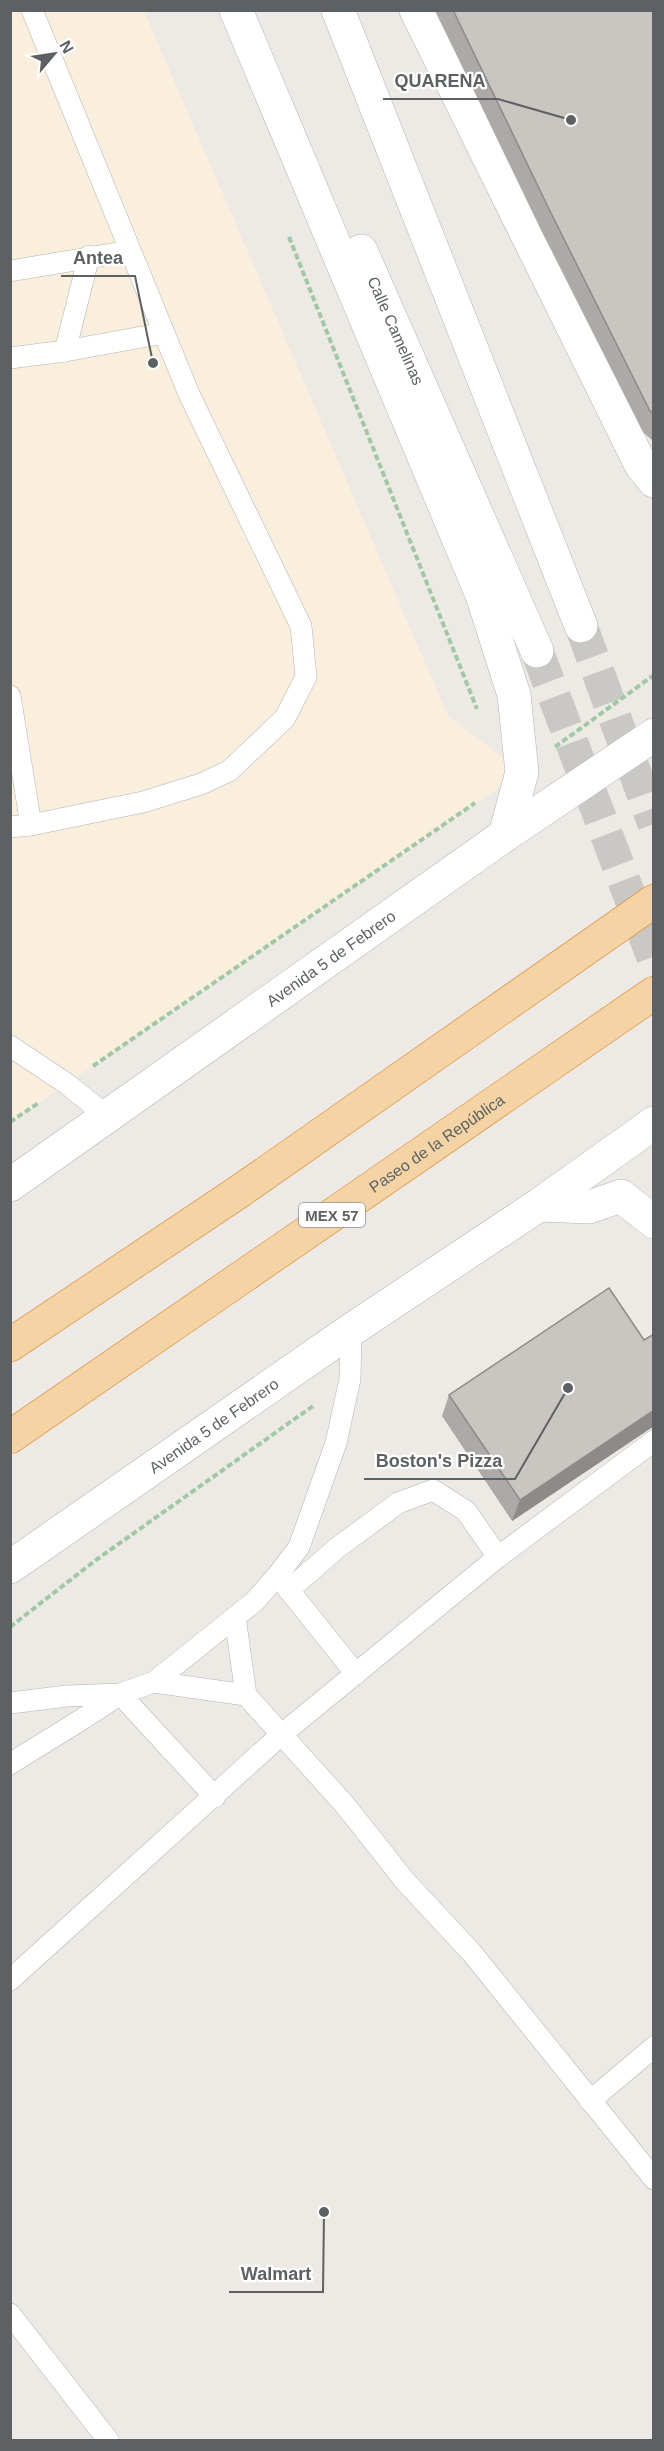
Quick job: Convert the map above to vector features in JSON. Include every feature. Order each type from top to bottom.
[{"type":"highway","points":[[10,1345],[240,1191],[654,901]]},
{"type":"highway","name":"Paseo de la República","points":[[10,1437],[654,993]]},
{"type":"main road","points":[[236,10],[482,596],[514,695],[522,772],[505,835]]},
{"type":"main road","name":"Calle Camelinas","points":[[256,10],[537,651]]},
{"type":"main road","points":[[338,10],[581,626]]},
{"type":"main road","points":[[416,10],[641,465],[654,481]]},
{"type":"main road","name":"Avenida 5 de Febrero","points":[[10,1185],[505,835],[654,735]]},
{"type":"main road","name":"Avenida 5 de Febrero","points":[[10,1567],[351,1330],[539,1205],[654,1123]]},
{"type":"main road","points":[[539,1205],[589,1207],[621,1196],[654,1222]]},
{"type":"lane","points":[[10,696],[21,826],[143,802],[201,784],[229,771],[285,718],[306,677],[301,626],[189,394],[32,10]]},
{"type":"lane","points":[[10,271],[130,250]]},
{"type":"lane","points":[[65,351],[89,256]]},
{"type":"lane","points":[[10,358],[65,351],[164,333]]},
{"type":"lane","points":[[10,1046],[67,1084],[108,1117]]},
{"type":"lane","points":[[283,1583],[299,1547],[336,1443],[350,1379],[351,1330]]},
{"type":"lane","points":[[10,1980],[282,1734],[498,1557],[654,1441]]},
{"type":"lane","points":[[10,1764],[47,1740],[86,1719],[120,1694],[154,1682],[254,1602],[337,1548],[398,1503],[433,1490],[466,1511],[498,1557]]},
{"type":"lane","points":[[283,1583],[356,1674]]},
{"type":"lane","points":[[235,1617],[246,1695],[345,1805],[405,1881],[472,1953],[654,2179]]},
{"type":"lane","points":[[154,1682],[246,1695]]},
{"type":"lane","points":[[10,1703],[67,1696],[120,1694],[215,1797]]},
{"type":"lane","points":[[590,2101],[654,2047]]},
{"type":"lane","points":[[10,2314],[108,2440]]},
{"type":"path","points":[[286,231],[480,716]]},
{"type":"path","points":[[10,1122],[522,772],[654,675]]},
{"type":"shaded area","points":[[11,11],[144,11],[448,716],[522,772],[11,1122]]},
{"type":"building","points":[[453,10],[654,10],[654,414],[650,411],[549,209]]},
{"type":"building","points":[[609,1288],[644,1340],[654,1334],[654,1410],[520,1500],[449,1395]]},
{"type":"tunnel","points":[[581,626],[654,824]]},
{"type":"tunnel","points":[[537,651],[654,960]]},
{"type":"place","name":"QUARENA","points":[[571,120]]},
{"type":"place","name":"Antea","points":[[153,363]]},
{"type":"place","name":"Boston's Pizza","points":[[568,1388]]},
{"type":"place","name":"Walmart","points":[[324,2212]]}]
